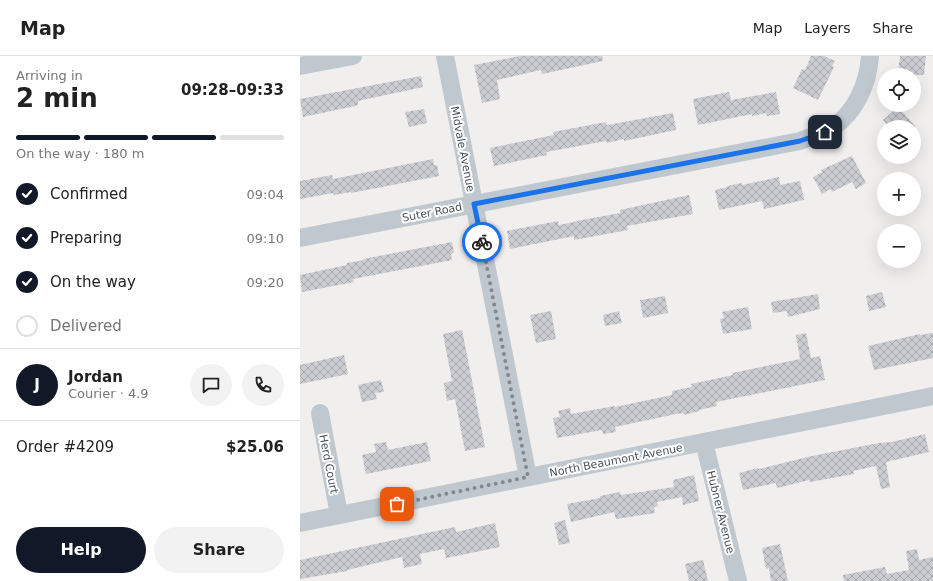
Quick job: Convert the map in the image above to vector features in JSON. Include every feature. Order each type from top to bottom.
[{"type":"street","points":[[300,66],[353,56]]},
{"type":"street","name":"Midvale Avenue","points":[[445,56],[528,477]]},
{"type":"street","name":"Suter Road","points":[[300,238],[800,141],[818,135],[832,128],[845,117],[856,103],[864,86],[869,70],[870,56]]},
{"type":"street","name":"North Beaumont Avenue","points":[[300,523],[933,396]]},
{"type":"street","name":"Herd Court","points":[[320,413],[339,515]]},
{"type":"street","name":"Hubner Avenue","points":[[704,442],[738,581]]},
{"type":"building","points":[[520,56],[602,56],[603,61],[542,74],[541,70],[497,80],[500,99],[482,103],[474,65]]},
{"type":"building","points":[[811,56],[824,56],[835,61],[832,66],[834,67],[818,100],[793,88],[802,69],[805,70]]},
{"type":"building","points":[[900,56],[926,56],[924,75],[921,75],[921,68],[899,68]]},
{"type":"building","points":[[421,76],[423,87],[358,101],[358,105],[355,106],[303,117],[300,99]]},
{"type":"building","points":[[729,92],[731,100],[776,92],[780,114],[767,116],[766,113],[752,116],[752,114],[698,125],[693,99]]},
{"type":"building","points":[[424,109],[427,123],[409,127],[405,112]]},
{"type":"building","points":[[892,112],[902,112],[910,120],[883,120]]},
{"type":"building","points":[[673,113],[676,130],[624,141],[624,139],[607,143],[606,141],[546,152],[547,155],[494,166],[490,148],[554,135],[553,132],[606,122],[607,125]]},
{"type":"building","points":[[852,156],[866,183],[856,189],[852,182],[832,192],[831,189],[822,194],[813,177],[822,172],[821,170]]},
{"type":"building","points":[[433,159],[434,165],[437,165],[439,176],[351,193],[334,195],[333,193],[300,199],[300,181],[332,175],[333,179]]},
{"type":"building","points":[[779,177],[780,185],[800,181],[804,200],[764,209],[762,201],[719,210],[715,190],[728,187],[727,186],[742,183],[742,185]]},
{"type":"building","points":[[689,195],[693,214],[627,226],[628,230],[574,240],[574,236],[510,249],[507,231],[558,221],[559,225],[620,213],[620,210]]},
{"type":"building","points":[[452,242],[454,253],[451,254],[452,260],[353,279],[354,282],[302,292],[300,275],[347,265],[347,263],[364,260],[363,259]]},
{"type":"building","points":[[882,292],[886,307],[869,311],[866,296]]},
{"type":"building","points":[[818,294],[820,309],[788,317],[787,311],[773,313],[771,302]]},
{"type":"building","points":[[665,296],[668,313],[643,318],[640,300]]},
{"type":"building","points":[[748,307],[752,329],[723,334],[720,319],[724,318],[722,312]]},
{"type":"building","points":[[551,311],[556,339],[536,343],[530,315]]},
{"type":"building","points":[[619,311],[622,323],[605,326],[603,315]]},
{"type":"building","points":[[462,330],[485,447],[465,451],[455,399],[447,401],[444,383],[452,381],[443,334]]},
{"type":"building","points":[[806,333],[811,358],[820,356],[825,380],[716,402],[717,406],[684,415],[683,413],[676,414],[615,427],[616,432],[603,434],[602,430],[557,438],[553,418],[560,417],[558,411],[570,408],[571,414],[615,407],[672,395],[672,391],[692,387],[691,384],[733,375],[732,373],[800,359],[796,335]]},
{"type":"building","points":[[933,333],[933,358],[874,370],[868,346],[920,334]]},
{"type":"building","points":[[344,355],[348,374],[300,384],[300,365]]},
{"type":"building","points":[[381,380],[384,392],[375,393],[377,399],[362,402],[358,385]]},
{"type":"building","points":[[925,434],[929,452],[886,462],[890,487],[881,489],[876,466],[853,471],[854,474],[810,482],[809,480],[777,488],[776,483],[743,490],[739,473],[812,456],[879,443],[892,442]]},
{"type":"building","points":[[386,442],[388,450],[427,442],[431,461],[366,474],[362,455],[376,452],[374,444]]},
{"type":"building","points":[[694,475],[699,501],[683,505],[682,497],[657,502],[658,506],[654,507],[655,513],[616,519],[614,512],[571,522],[567,504],[600,498],[600,496],[620,492],[621,495],[674,487],[673,480]]},
{"type":"building","points":[[565,520],[570,543],[559,545],[554,523]]},
{"type":"building","points":[[495,523],[500,547],[446,558],[444,549],[420,554],[422,564],[404,568],[402,557],[347,571],[300,579],[300,560],[455,527],[456,532]]},
{"type":"building","points":[[780,544],[788,581],[771,581],[769,568],[766,569],[762,548]]},
{"type":"building","points":[[917,549],[919,560],[933,557],[933,581],[844,581],[843,575],[885,567],[887,574],[909,570],[906,551]]},
{"type":"building","points":[[703,560],[708,581],[689,581],[685,564]]},
{"type":"way so far","points":[[397,504],[528,477],[482,242]]},
{"type":"route","points":[[482,242],[474,204],[800,141],[825,132]]}]
